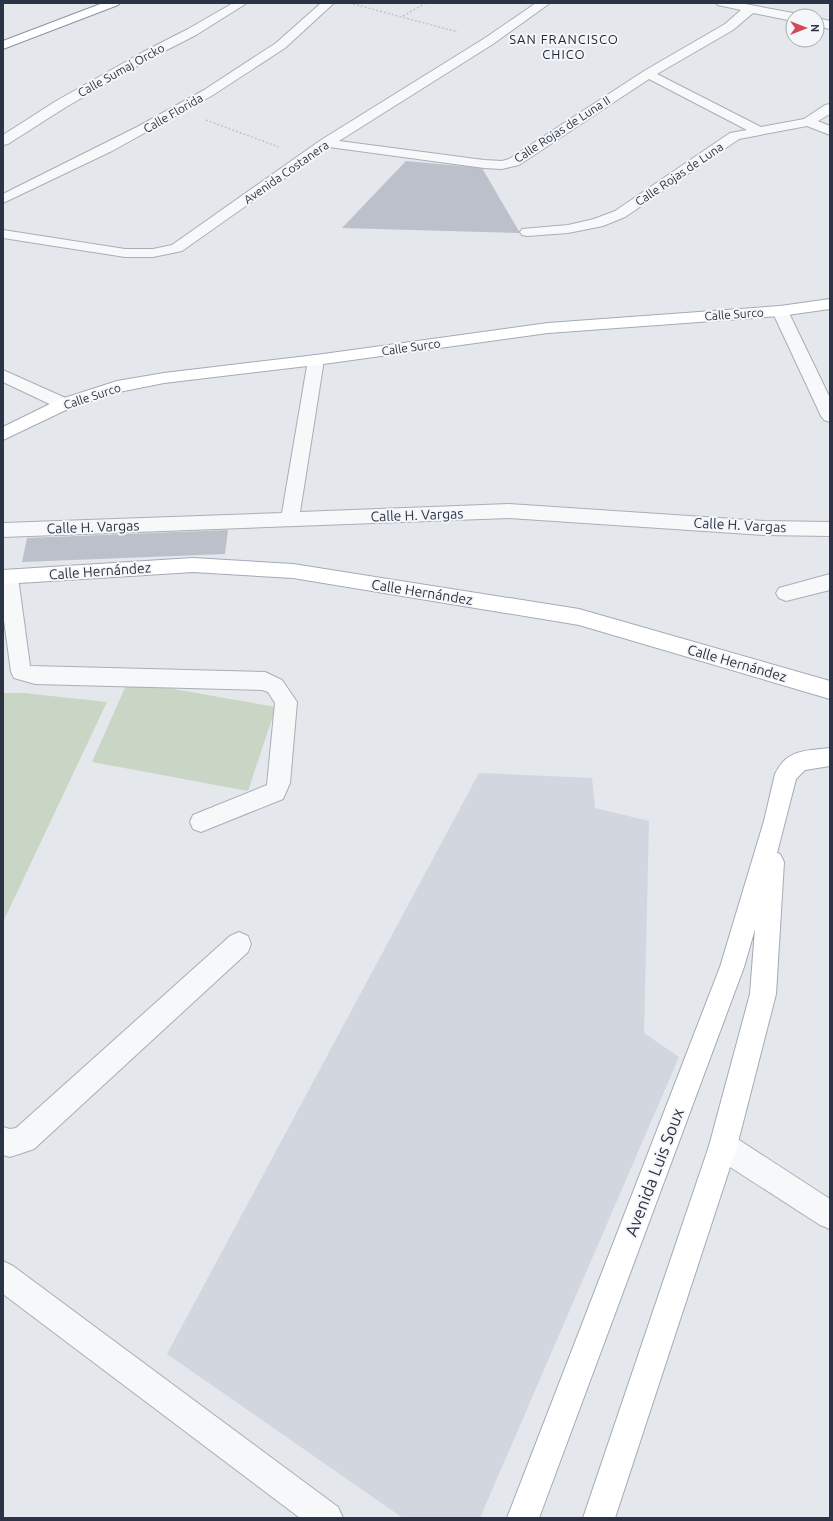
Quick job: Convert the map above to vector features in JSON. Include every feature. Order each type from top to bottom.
[{"type":"main road","points":[[3,45],[114,3]]},
{"type":"main road","name":"Calle Surco","points":[[3,434],[64,404],[117,387],[164,378],[316,360],[548,328],[780,311],[830,304]]},
{"type":"main road","name":"Calle Hernández","points":[[5,577],[193,565],[293,571],[579,617],[830,690]]},
{"type":"main road","name":"Avenida Luis Soux","points":[[523,1518],[732,967],[775,821],[786,774],[799,761],[830,757]]},
{"type":"main road","name":"Avenida Luis Soux","points":[[599,1518],[723,1146],[763,994],[775,821]]},
{"type":"street","name":"Calle Sumaj Orcko","points":[[3,141],[61,104],[106,80],[147,55],[192,32],[241,3]]},
{"type":"street","name":"Calle Florida","points":[[3,199],[100,152],[180,110],[274,50],[328,3]]},
{"type":"street","name":"Avenida Costanera","points":[[3,234],[124,252],[153,252],[177,248],[326,143],[489,41],[544,3]]},
{"type":"street","points":[[722,3],[785,16]]},
{"type":"street","points":[[777,14],[785,3]]},
{"type":"street","name":"Calle Rojas de Luna II","points":[[326,143],[484,164],[502,165],[514,162],[648,74],[729,28],[750,9]]},
{"type":"street","points":[[648,74],[759,131]]},
{"type":"street","name":"Calle Rojas de Luna","points":[[527,232],[568,229],[598,223],[620,214],[735,136],[808,122],[830,108]]},
{"type":"street","points":[[808,122],[830,131]]},
{"type":"street","points":[[780,311],[830,416]]},
{"type":"street","points":[[290,519],[316,360]]},
{"type":"street","points":[[3,375],[64,404]]},
{"type":"street","name":"Calle H. Vargas","points":[[3,530],[509,511],[756,527],[830,528]]},
{"type":"street","points":[[5,577],[21,672],[35,675],[265,680],[275,686],[286,702],[279,784],[275,792],[201,822]]},
{"type":"street","points":[[786,593],[830,582]]},
{"type":"street","points":[[3,1141],[10,1143],[24,1139],[239,944]]},
{"type":"street","points":[[723,1146],[830,1215]]},
{"type":"street","points":[[3,1276],[328,1518]]},
{"type":"path","points":[[350,3],[489,41]]},
{"type":"path","points":[[402,17],[426,3]]},
{"type":"path","points":[[180,110],[306,157]]},
{"type":"shaded area","points":[[479,773],[592,778],[595,808],[649,821],[644,1033],[679,1057],[480,1518],[403,1518],[167,1354]]},
{"type":"green space","points":[[128,681],[276,707],[248,791],[92,762]]},
{"type":"green space","points":[[3,693],[24,693],[107,702],[3,922]]},
{"type":"building","points":[[406,161],[482,168],[520,233],[342,228]]},
{"type":"building","points":[[228,530],[225,554],[22,562],[27,538]]},
{"type":"district","name":"SAN FRANCISCO CHICO","points":[[564,46]]}]
